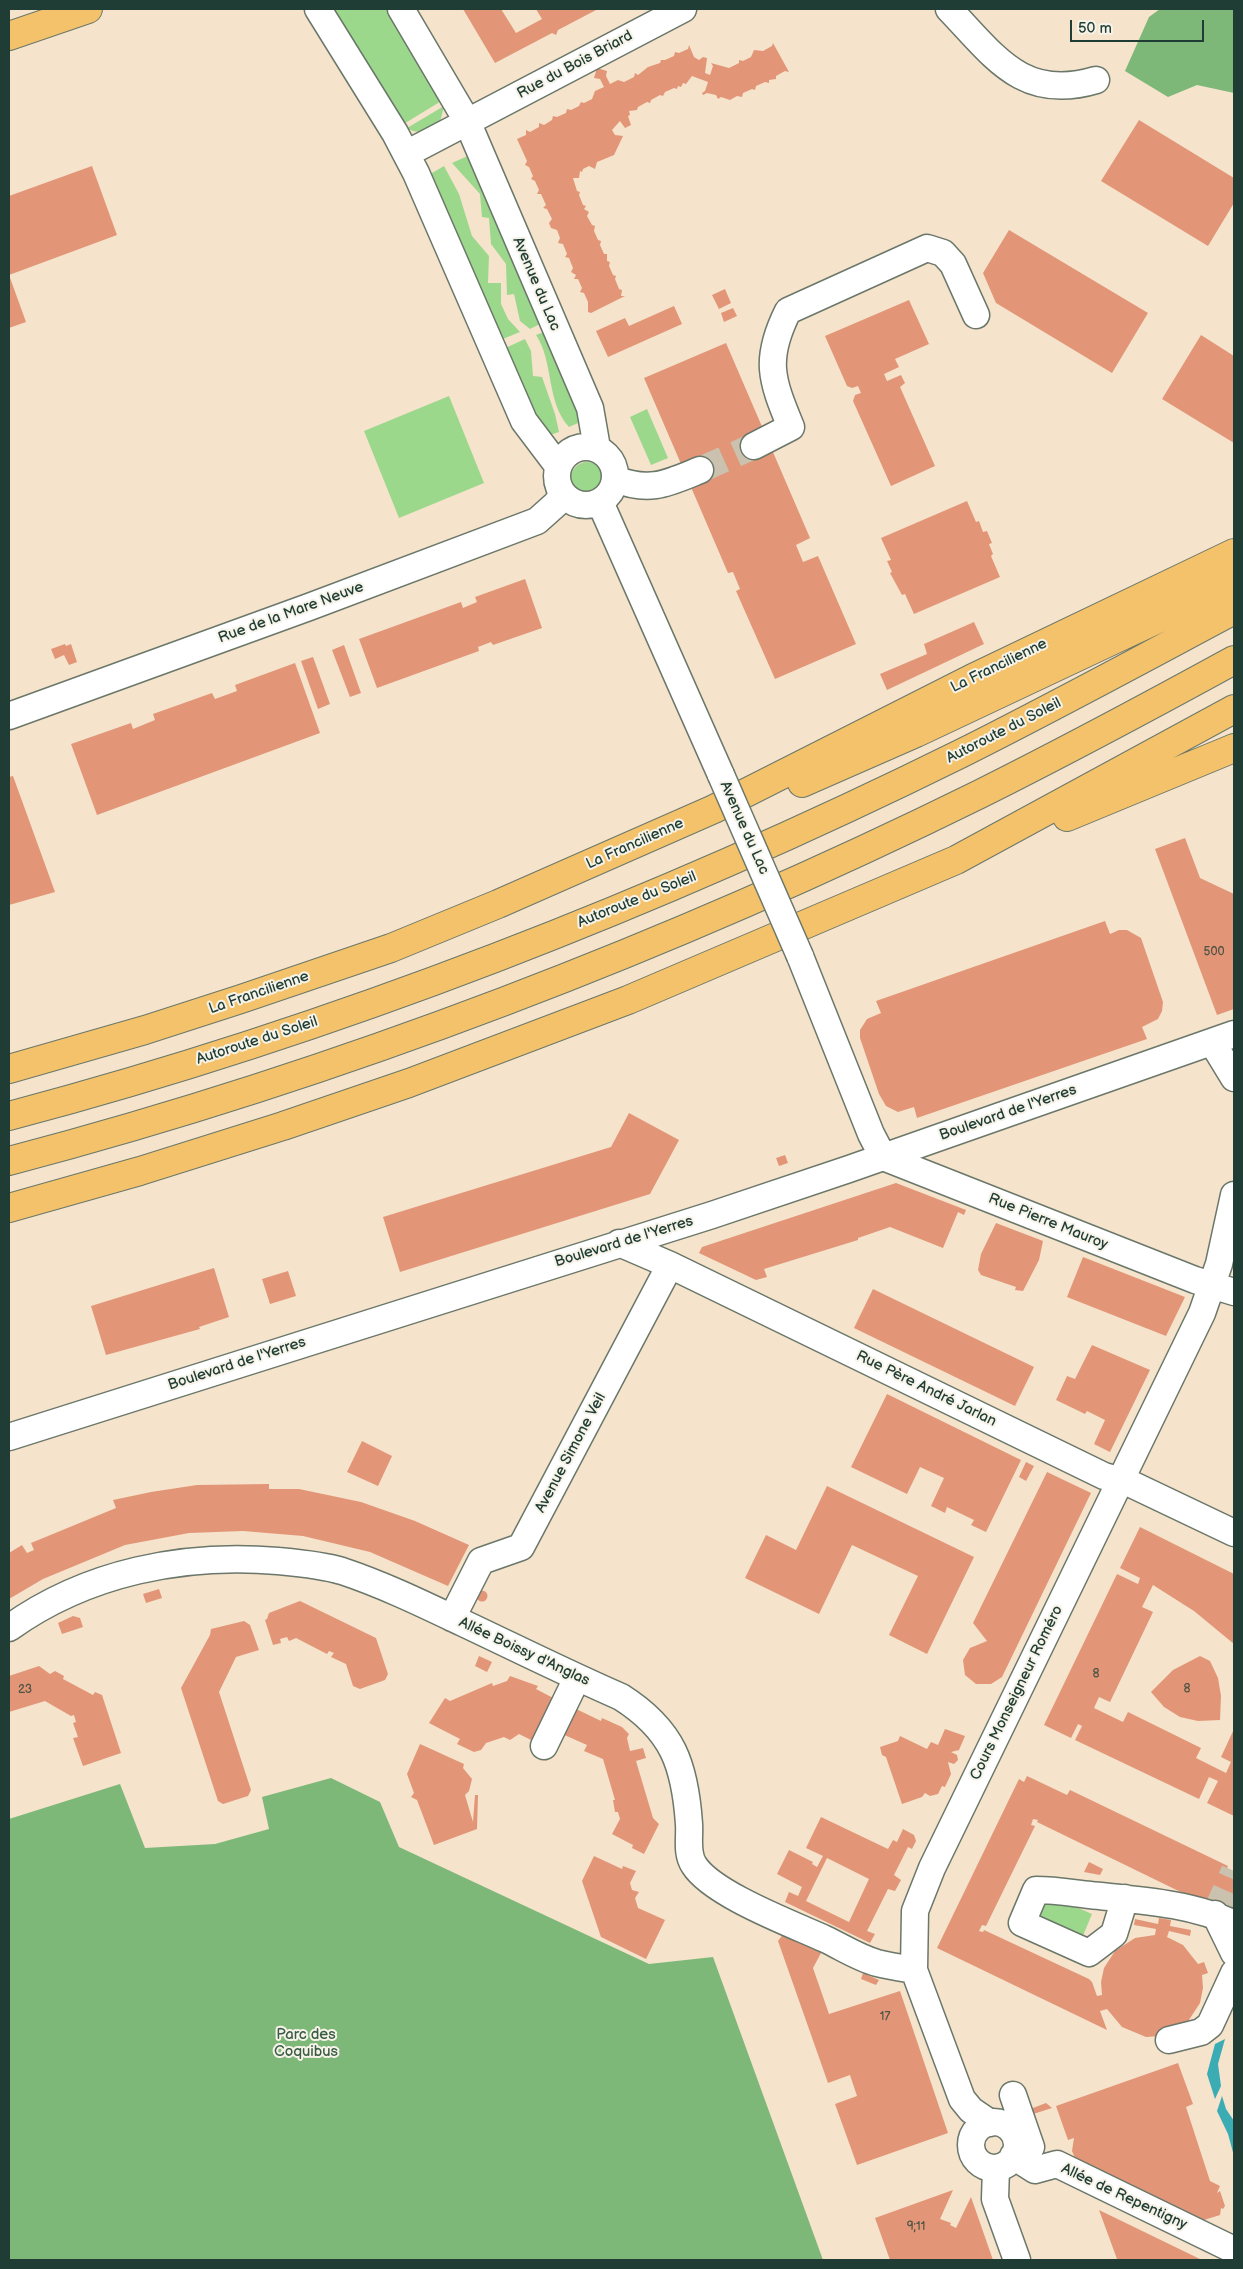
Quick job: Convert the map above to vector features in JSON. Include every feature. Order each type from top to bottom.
[{"type":"main road","points":[[9,36],[88,9]]},
{"type":"main road","name":"La Francilienne","points":[[9,1069],[154,1028],[391,948],[498,904],[714,808],[972,678],[1234,552]]},
{"type":"main road","points":[[714,808],[776,794],[916,733],[1234,583]]},
{"type":"main road","name":"Autoroute du Soleil","points":[[9,1116],[142,1078],[348,1011],[522,946],[685,880],[818,822],[962,753],[1234,610]]},
{"type":"main road","points":[[9,1161],[152,1121],[349,1057],[535,988],[715,916],[981,794],[1234,660]]},
{"type":"main road","points":[[956,860],[1234,709]]},
{"type":"main road","points":[[9,1208],[194,1154],[417,1080],[628,1000],[956,860],[1234,748]]},
{"type":"street","points":[[318,9],[395,133],[416,173],[524,421],[558,466]]},
{"type":"street","name":"Avenue du Lac","points":[[400,9],[467,121],[590,408],[597,448]]},
{"type":"street","name":"Rue du Bois Briard","points":[[467,121],[683,9]]},
{"type":"street","points":[[949,9],[993,55],[1022,78],[1048,87],[1075,87],[1096,80]]},
{"type":"street","points":[[406,154],[467,121]]},
{"type":"street","points":[[754,446],[791,427],[775,383],[771,357],[777,332],[788,311],[927,248],[943,253],[953,264],[976,315]]},
{"type":"street","points":[[577,447],[597,448],[611,459],[615,468],[616,478],[609,494],[600,502],[581,505],[571,501],[563,494],[558,485],[558,466],[563,457],[577,447]]},
{"type":"street","points":[[616,478],[627,484],[649,487],[661,486],[700,470]]},
{"type":"street","name":"Rue de la Mare Neuve","points":[[9,716],[309,607],[537,521],[556,504],[563,494]]},
{"type":"street","name":"Avenue du Lac","points":[[600,502],[800,956],[871,1134],[883,1157]]},
{"type":"street","points":[[1223,1038],[1234,1078]]},
{"type":"street","name":"Boulevard de l'Yerres","points":[[9,1437],[721,1212],[1223,1038]]},
{"type":"street","name":"Rue Pierre Mauroy","points":[[883,1157],[1224,1289]]},
{"type":"street","name":"Cours Monseigneur Roméro","points":[[1005,2162],[982,2165],[973,2155],[971,2144],[978,2122],[962,2099],[914,1970],[915,1911],[921,1892],[1112,1478],[1224,1289],[1226,1236],[1234,1195]]},
{"type":"street","name":"Rue Père André Jarlan","points":[[619,1243],[670,1264],[1112,1478],[1234,1533]]},
{"type":"street","name":"Avenue Simone Veil","points":[[452,1618],[481,1561],[521,1548],[670,1264]]},
{"type":"street","name":"Allée Boissy d'Anglas","points":[[9,1628],[24,1617],[82,1588],[131,1570],[237,1557],[292,1562],[339,1571],[384,1586],[621,1697],[644,1712],[662,1731],[675,1754],[685,1784],[689,1826],[688,1848],[693,1864],[703,1876],[728,1893],[858,1954],[876,1962],[914,1970]]},
{"type":"street","points":[[544,1746],[577,1678]]},
{"type":"street","points":[[1125,1898],[1225,1919],[1234,1953]]},
{"type":"street","points":[[1169,2040],[1201,2032],[1210,2025],[1234,1972]]},
{"type":"street","points":[[1013,2094],[1038,2170]]},
{"type":"street","points":[[978,2122],[1002,2124],[1012,2132],[1016,2144],[1005,2162],[995,2199],[1017,2260]]},
{"type":"street","name":"Allée de Repentigny","points":[[1005,2162],[1035,2170],[1057,2164],[1234,2250]]},
{"type":"green space","points":[[328,9],[390,9],[443,100],[402,125]]},
{"type":"green space","points":[[1160,9],[1234,9],[1234,93],[1197,85],[1168,97],[1125,71],[1149,17]]},
{"type":"green space","points":[[444,106],[440,122],[432,127],[420,132],[407,128]]},
{"type":"green space","points":[[472,154],[546,321],[530,329],[520,321],[514,294],[507,295],[506,264],[491,244],[489,218],[482,217],[480,194],[452,163]]},
{"type":"green space","points":[[444,166],[459,194],[472,236],[489,256],[488,283],[501,283],[501,304],[508,319],[520,332],[498,341],[427,176]]},
{"type":"green space","points":[[549,330],[585,420],[569,427],[557,406],[546,357],[536,335]]},
{"type":"green space","points":[[525,339],[531,351],[533,376],[542,377],[559,432],[544,437],[501,350]]},
{"type":"green space","points":[[449,396],[484,483],[399,518],[364,431]]},
{"type":"green space","points":[[647,409],[668,458],[651,465],[630,417]]},
{"type":"green space","points":[[587,462],[593,463],[598,467],[602,472],[602,484],[598,489],[593,493],[587,494],[581,493],[576,489],[572,484],[571,478],[572,472],[576,467],[581,463]]},
{"type":"green space","name":"Parc des Coquibus","points":[[331,1778],[380,1802],[399,1847],[649,1964],[713,1957],[823,2260],[9,2260],[9,1819],[120,1784],[145,1848],[215,1844],[269,1829],[262,1797]]},
{"type":"green space","points":[[1038,1890],[1092,1914],[1082,1938],[1028,1914]]},
{"type":"water","points":[[1225,2039],[1218,2064],[1221,2086],[1215,2099],[1207,2074],[1215,2044]]},
{"type":"water","points":[[1222,2096],[1226,2109],[1234,2121],[1234,2156],[1228,2134],[1217,2111]]},
{"type":"building","points":[[463,9],[501,9],[516,33],[542,19],[536,9],[598,9],[558,30],[556,35],[552,33],[495,63]]},
{"type":"building","points":[[773,43],[789,72],[785,71],[776,76],[776,79],[769,80],[769,83],[765,82],[756,86],[755,90],[752,89],[743,93],[742,97],[737,96],[730,100],[721,97],[718,99],[716,95],[707,93],[703,95],[702,93],[705,91],[708,82],[692,76],[681,87],[678,86],[677,89],[674,88],[665,92],[663,96],[660,95],[651,100],[650,103],[647,102],[638,107],[637,110],[629,111],[630,115],[628,116],[631,125],[625,128],[620,121],[612,130],[615,135],[623,136],[614,155],[597,162],[595,169],[589,166],[583,169],[582,172],[580,171],[579,178],[573,178],[577,191],[580,192],[579,195],[583,205],[586,206],[584,209],[589,212],[587,216],[592,225],[595,226],[594,231],[598,240],[601,241],[600,245],[604,254],[607,254],[607,261],[610,262],[609,266],[613,275],[616,276],[615,279],[619,289],[622,290],[621,296],[625,296],[591,313],[588,312],[588,302],[584,293],[580,292],[582,288],[578,279],[574,279],[576,275],[571,272],[573,268],[569,258],[565,257],[567,254],[563,244],[558,243],[560,238],[557,230],[551,228],[549,223],[552,219],[547,209],[543,208],[546,205],[541,194],[537,194],[539,190],[535,181],[531,179],[533,176],[529,167],[525,165],[527,161],[517,139],[526,135],[526,130],[530,132],[539,127],[539,123],[544,125],[552,120],[553,116],[557,117],[566,113],[567,109],[571,110],[579,106],[581,102],[584,103],[592,99],[595,91],[604,87],[600,79],[594,78],[597,68],[607,71],[606,76],[610,84],[618,80],[624,82],[634,77],[635,73],[638,75],[648,67],[660,63],[661,60],[674,56],[675,52],[679,53],[688,49],[689,45],[694,57],[699,60],[703,57],[707,58],[705,73],[710,75],[713,66],[711,63],[729,68],[739,63],[739,60],[743,61],[751,57],[754,50],[763,51],[772,46]]},
{"type":"building","points":[[1139,120],[1234,178],[1234,203],[1208,246],[1101,181]]},
{"type":"building","points":[[92,166],[117,235],[9,275],[9,196]]},
{"type":"building","points":[[1009,230],[1148,313],[1112,373],[996,303],[983,273]]},
{"type":"building","points":[[9,275],[26,322],[9,328]]},
{"type":"building","points":[[725,289],[731,303],[719,309],[712,295]]},
{"type":"building","points":[[909,300],[929,344],[895,359],[899,367],[884,374],[887,381],[901,375],[905,383],[900,387],[935,466],[891,486],[853,401],[855,395],[861,393],[858,386],[852,388],[847,386],[825,336]]},
{"type":"building","points":[[674,306],[682,324],[608,357],[596,331],[625,318],[629,326]]},
{"type":"building","points":[[733,308],[737,316],[724,322],[721,313]]},
{"type":"building","points":[[1201,335],[1234,356],[1234,443],[1162,399]]},
{"type":"building","points":[[726,343],[810,538],[796,545],[803,562],[818,556],[856,644],[775,679],[736,591],[740,589],[733,572],[728,573],[644,378]]},
{"type":"building","points":[[967,501],[976,522],[979,521],[983,532],[987,531],[992,543],[989,544],[993,554],[991,556],[1000,577],[914,614],[905,594],[902,595],[890,573],[892,572],[887,561],[891,560],[881,538]]},
{"type":"building","points":[[525,579],[542,628],[493,645],[491,642],[478,647],[479,651],[377,688],[359,639],[461,602],[463,608],[477,602],[475,597]]},
{"type":"building","points":[[974,622],[984,644],[887,690],[880,674],[927,654],[924,644]]},
{"type":"building","points":[[65,644],[66,646],[71,644],[77,662],[69,665],[64,655],[55,659],[51,649]]},
{"type":"building","points":[[344,645],[361,693],[350,697],[332,650]]},
{"type":"building","points":[[313,657],[330,704],[318,709],[301,661]]},
{"type":"building","points":[[295,663],[320,733],[97,815],[71,744],[131,723],[133,729],[155,720],[153,714],[212,693],[215,699],[237,691],[235,685]]},
{"type":"building","points":[[13,776],[55,892],[9,905],[9,777]]},
{"type":"building","points":[[1185,838],[1200,878],[1234,894],[1234,1009],[1217,1015],[1155,849]]},
{"type":"building","points":[[1105,921],[1110,934],[1119,930],[1127,930],[1141,938],[1163,1002],[1162,1011],[1158,1019],[1142,1027],[1147,1039],[917,1118],[914,1107],[898,1112],[886,1106],[879,1094],[860,1038],[860,1030],[867,1019],[881,1013],[876,1001]]},
{"type":"building","points":[[629,1113],[679,1140],[650,1194],[400,1272],[383,1217],[611,1147]]},
{"type":"building","points":[[785,1155],[788,1163],[779,1166],[776,1158]]},
{"type":"building","points":[[896,1183],[966,1210],[964,1215],[958,1212],[943,1248],[890,1227],[858,1238],[858,1240],[764,1269],[767,1277],[756,1280],[699,1253],[702,1247]]},
{"type":"building","points":[[996,1223],[1043,1241],[1039,1260],[1023,1291],[1015,1290],[1016,1287],[981,1275],[978,1270],[981,1254]]},
{"type":"building","points":[[1083,1257],[1185,1297],[1166,1336],[1067,1297]]},
{"type":"building","points":[[214,1268],[229,1317],[199,1327],[200,1329],[106,1355],[91,1306]]},
{"type":"building","points":[[288,1271],[296,1296],[270,1304],[262,1279]]},
{"type":"building","points":[[873,1289],[1034,1367],[1015,1406],[854,1328]]},
{"type":"building","points":[[1092,1345],[1150,1370],[1110,1452],[1094,1444],[1105,1420],[1087,1411],[1085,1414],[1056,1400],[1067,1376],[1075,1379]]},
{"type":"building","points":[[887,1394],[1021,1460],[986,1532],[971,1525],[974,1520],[947,1507],[945,1513],[931,1506],[944,1478],[920,1467],[907,1494],[851,1467]]},
{"type":"building","points":[[362,1441],[392,1456],[378,1486],[347,1472]]},
{"type":"building","points":[[1026,1462],[1034,1466],[1026,1481],[1019,1477]]},
{"type":"building","points":[[1047,1472],[1091,1493],[1002,1677],[991,1684],[976,1684],[965,1675],[963,1660],[970,1648],[987,1641],[973,1623]]},
{"type":"building","points":[[269,1484],[269,1489],[299,1489],[361,1502],[415,1521],[469,1545],[448,1586],[370,1552],[303,1536],[243,1531],[189,1533],[125,1545],[43,1579],[9,1599],[9,1553],[22,1545],[27,1553],[34,1550],[31,1543],[116,1508],[113,1500],[197,1485]]},
{"type":"building","points":[[827,1486],[974,1557],[927,1654],[889,1635],[918,1576],[852,1545],[819,1614],[745,1578],[766,1535],[796,1550]]},
{"type":"building","points":[[1140,1527],[1234,1574],[1234,1644],[1194,1611],[1153,1585],[1142,1607],[1153,1612],[1110,1702],[1099,1697],[1094,1708],[1123,1722],[1128,1712],[1201,1748],[1196,1758],[1226,1773],[1231,1762],[1221,1757],[1234,1729],[1234,1816],[1207,1803],[1218,1781],[1209,1777],[1199,1799],[1075,1740],[1082,1726],[1078,1724],[1071,1738],[1044,1725],[1117,1574],[1138,1584],[1140,1578],[1120,1568]]},
{"type":"building","points":[[159,1589],[162,1598],[146,1603],[143,1594]]},
{"type":"building","points":[[480,1591],[484,1591],[487,1596],[486,1600],[480,1601],[477,1598],[477,1594]]},
{"type":"building","points":[[300,1601],[376,1638],[388,1674],[385,1680],[360,1689],[353,1686],[346,1664],[331,1657],[334,1653],[329,1651],[327,1654],[296,1638],[289,1641],[287,1637],[280,1639],[281,1643],[273,1645],[265,1620],[269,1613]]},
{"type":"building","points":[[73,1616],[80,1618],[83,1627],[62,1634],[58,1623]]},
{"type":"building","points":[[244,1621],[250,1625],[259,1650],[236,1657],[219,1692],[251,1790],[248,1796],[223,1804],[218,1801],[181,1688],[210,1635],[211,1629]]},
{"type":"building","points":[[479,1656],[492,1662],[487,1672],[475,1666]]},
{"type":"building","points":[[1200,1656],[1210,1661],[1218,1678],[1221,1696],[1220,1720],[1198,1721],[1180,1717],[1164,1707],[1151,1692],[1173,1670]]},
{"type":"building","points":[[39,1666],[50,1674],[55,1671],[64,1676],[63,1679],[93,1695],[95,1692],[102,1695],[121,1753],[83,1766],[73,1738],[78,1737],[73,1723],[76,1722],[74,1715],[71,1716],[45,1701],[9,1712],[9,1676]]},
{"type":"building","points":[[510,1676],[538,1686],[536,1689],[557,1700],[537,1743],[519,1734],[510,1740],[504,1737],[486,1743],[481,1750],[474,1752],[457,1744],[460,1739],[429,1723],[445,1698],[450,1701],[492,1683],[493,1686],[507,1681]]},
{"type":"building","points":[[572,1707],[601,1721],[602,1718],[622,1727],[629,1734],[627,1738],[630,1751],[643,1748],[646,1758],[636,1761],[653,1818],[659,1824],[644,1854],[632,1848],[633,1845],[612,1834],[620,1819],[618,1812],[615,1812],[613,1800],[615,1800],[603,1759],[584,1751],[587,1745],[560,1733]]},
{"type":"building","points":[[945,1729],[965,1736],[959,1750],[951,1752],[957,1755],[958,1760],[954,1764],[948,1762],[951,1774],[945,1787],[942,1786],[938,1794],[930,1796],[925,1793],[922,1797],[902,1804],[886,1757],[882,1755],[880,1747],[898,1741],[900,1736],[927,1749],[931,1742],[938,1745]]},
{"type":"building","points":[[420,1744],[464,1764],[463,1768],[472,1779],[469,1791],[465,1795],[473,1822],[475,1795],[478,1795],[477,1829],[434,1845],[417,1800],[411,1797],[414,1793],[407,1774]]},
{"type":"building","points":[[1027,1776],[1067,1795],[1070,1790],[1228,1866],[1227,1868],[1234,1872],[1234,1918],[1033,1819],[1031,1825],[1035,1826],[986,1926],[982,1925],[979,1931],[983,1932],[984,1930],[1089,1979],[1097,1996],[1102,1995],[1101,1982],[1104,1968],[1115,1951],[1135,1938],[1155,1935],[1156,1929],[1134,1925],[1135,1919],[1158,1924],[1159,1918],[1171,1920],[1170,1926],[1191,1930],[1190,1936],[1169,1931],[1167,1937],[1183,1945],[1198,1964],[1204,1962],[1208,1973],[1202,1975],[1203,1988],[1200,2003],[1187,2023],[1161,2036],[1146,2037],[1122,2027],[1107,2009],[1100,2011],[1107,2030],[937,1948],[1019,1779],[1024,1782]]},
{"type":"building","points":[[821,1817],[888,1849],[893,1840],[897,1842],[903,1829],[914,1835],[916,1841],[912,1849],[908,1847],[894,1875],[901,1880],[895,1891],[888,1889],[867,1931],[875,1934],[870,1943],[785,1902],[789,1892],[798,1896],[802,1887],[777,1874],[789,1850],[813,1862],[812,1864],[817,1867],[823,1856],[806,1848]],"holes":[[[827,1858],[869,1879],[849,1922],[806,1901]]]},
{"type":"building","points":[[594,1856],[622,1869],[623,1866],[636,1871],[630,1883],[632,1890],[639,1892],[635,1898],[638,1908],[665,1920],[646,1959],[601,1937],[582,1881]]},
{"type":"building","points":[[1089,1862],[1103,1869],[1100,1875],[1084,1872]]},
{"type":"building","points":[[784,1933],[821,1953],[813,1968],[829,2014],[900,1991],[948,2133],[857,2165],[835,2104],[857,2096],[850,2075],[828,2083],[778,1941]]},
{"type":"building","points":[[863,1973],[879,1980],[876,1985],[861,1979]]},
{"type":"building","points":[[1178,2063],[1193,2104],[1186,2107],[1210,2181],[1220,2186],[1217,2193],[1220,2191],[1225,2206],[1223,2209],[1221,2208],[1220,2215],[1204,2220],[1203,2223],[1076,2160],[1072,2151],[1074,2138],[1068,2140],[1056,2106]]},
{"type":"building","points":[[1046,2103],[1052,2108],[1027,2116],[1025,2111]]},
{"type":"building","points":[[953,2190],[940,2219],[951,2223],[950,2225],[956,2228],[971,2197],[993,2260],[890,2260],[875,2218]]},
{"type":"building","points":[[1099,2210],[1202,2260],[1117,2259]]},
{"type":"tunnel","points":[[700,470],[754,446]]},
{"type":"tunnel","points":[[1215,1914],[1234,1871]]}]
